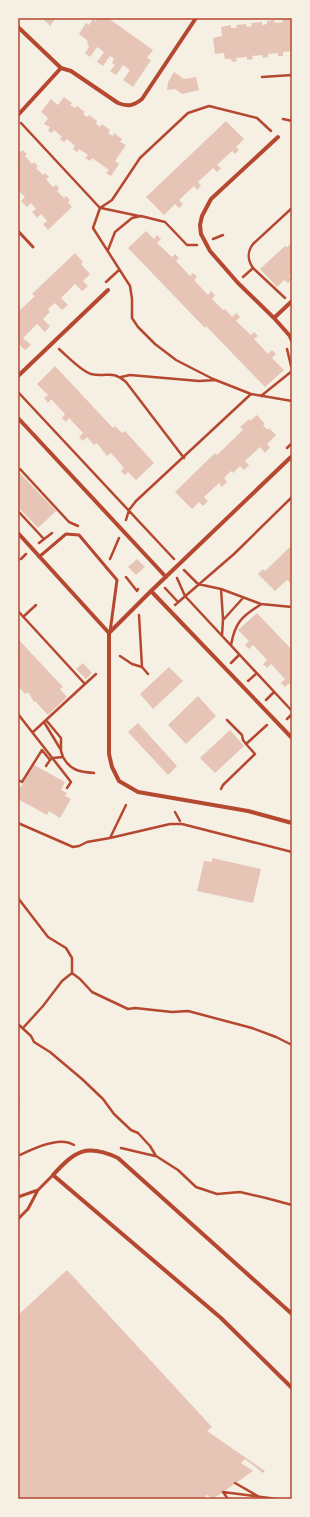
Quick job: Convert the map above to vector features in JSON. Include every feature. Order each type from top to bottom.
[{"type":"street","points":[[18,27],[61,68],[72,70],[118,103],[127,106],[134,105],[142,99],[196,18]]},
{"type":"street","points":[[18,115],[61,68]]},
{"type":"street","points":[[278,137],[211,199],[202,216],[200,225],[201,234],[210,251],[238,283],[274,318],[290,336],[292,341]]},
{"type":"street","points":[[18,376],[108,290]]},
{"type":"street","points":[[274,318],[292,301]]},
{"type":"street","points":[[18,418],[166,577]]},
{"type":"street","points":[[110,633],[151,591],[292,456]]},
{"type":"street","points":[[18,533],[110,633],[109,754],[112,767],[119,780],[138,792],[248,811],[292,823]]},
{"type":"street","points":[[151,591],[292,738]]},
{"type":"street","points":[[292,1314],[118,1158],[106,1152],[93,1150],[81,1152],[68,1159],[53,1175],[221,1318],[292,1388]]},
{"type":"lane","points":[[18,231],[33,247]]},
{"type":"lane","points":[[39,557],[66,534],[79,535],[118,580],[110,633]]},
{"type":"lane","points":[[18,1219],[28,1209],[38,1190],[53,1175]]},
{"type":"lane","points":[[18,1197],[38,1190]]},
{"type":"path","points":[[262,77],[292,75]]},
{"type":"path","points":[[271,130],[257,118],[209,106],[188,113],[140,158],[112,200],[100,208],[93,228],[130,286],[132,318],[138,327],[155,344],[176,360],[217,380],[251,394],[292,401]]},
{"type":"path","points":[[283,119],[292,120]]},
{"type":"path","points":[[21,123],[100,208],[165,222],[187,244],[196,245]]},
{"type":"path","points":[[285,299],[253,268],[249,262],[248,256],[249,249],[292,208]]},
{"type":"path","points":[[107,251],[119,228],[132,218],[141,216]]},
{"type":"path","points":[[244,276],[253,268]]},
{"type":"path","points":[[105,282],[119,270]]},
{"type":"path","points":[[52,343],[86,371],[96,374],[115,374],[121,377],[184,458]]},
{"type":"path","points":[[261,396],[292,371]]},
{"type":"path","points":[[121,377],[130,376],[199,381],[217,380]]},
{"type":"path","points":[[18,392],[172,557]]},
{"type":"path","points":[[129,510],[136,501],[184,458],[251,394]]},
{"type":"path","points":[[18,470],[20,469],[69,522]]},
{"type":"path","points":[[185,596],[234,554],[292,497]]},
{"type":"path","points":[[18,511],[43,538]]},
{"type":"path","points":[[110,559],[115,548]]},
{"type":"path","points":[[173,570],[185,596],[292,711]]},
{"type":"path","points":[[185,571],[198,584],[221,589],[261,604],[291,606]]},
{"type":"path","points":[[221,589],[223,619],[222,636]]},
{"type":"path","points":[[223,619],[244,598]]},
{"type":"path","points":[[231,646],[236,624],[261,604]]},
{"type":"path","points":[[23,617],[36,605]]},
{"type":"path","points":[[18,611],[86,684]]},
{"type":"path","points":[[138,615],[142,668]]},
{"type":"path","points":[[120,656],[132,664],[142,668],[148,674]]},
{"type":"path","points":[[33,732],[96,674]]},
{"type":"path","points":[[18,714],[70,782],[67,788]]},
{"type":"path","points":[[221,789],[223,785],[255,754],[243,740],[242,735],[227,720]]},
{"type":"path","points":[[45,721],[61,738],[61,751]]},
{"type":"path","points":[[45,721],[67,764],[74,770],[94,773]]},
{"type":"path","points":[[246,744],[260,731]]},
{"type":"path","points":[[18,780],[22,782],[42,750],[50,760]]},
{"type":"path","points":[[46,766],[53,758],[63,757]]},
{"type":"path","points":[[110,838],[126,805]]},
{"type":"path","points":[[174,812],[180,821]]},
{"type":"path","points":[[18,823],[73,847],[87,842],[170,824],[182,824],[292,852]]},
{"type":"path","points":[[18,898],[48,937],[66,948],[72,958],[72,973]]},
{"type":"path","points":[[23,1028],[43,1006],[62,981],[72,973]]},
{"type":"path","points":[[72,973],[92,992],[128,1009],[135,1008],[172,1012],[188,1011],[252,1028],[292,1045]]},
{"type":"path","points":[[18,1024],[31,1036],[34,1042],[50,1052],[103,1099],[114,1114],[131,1130],[138,1133],[150,1146],[156,1156],[178,1170],[196,1187],[217,1194],[240,1192],[292,1205]]},
{"type":"path","points":[[18,1098],[18,1105]]},
{"type":"path","points":[[18,1156],[39,1146],[65,1142],[75,1145],[81,1152]]},
{"type":"path","points":[[235,1483],[263,1499]]},
{"type":"path","points":[[228,1499],[223,1492],[277,1499]]},
{"type":"building","points":[[42,18],[56,18],[50,26]]},
{"type":"building","points":[[98,18],[108,18],[153,50],[147,58],[151,60],[133,87],[123,80],[130,70],[123,65],[116,75],[110,71],[115,65],[112,63],[114,59],[110,56],[103,66],[97,62],[104,52],[97,47],[90,57],[85,53],[89,47],[87,43],[88,41],[79,34],[86,23],[89,25],[93,19],[95,21]]},
{"type":"building","points":[[290,18],[290,21],[292,21],[292,51],[283,52],[283,56],[278,56],[278,53],[268,54],[268,57],[263,58],[262,55],[252,56],[253,59],[247,60],[247,57],[236,58],[237,61],[232,62],[231,59],[225,59],[224,53],[215,54],[213,38],[222,36],[221,27],[231,25],[231,28],[237,28],[236,25],[246,24],[247,27],[252,26],[251,23],[262,22],[262,25],[267,24],[267,21],[274,20],[275,23],[283,22],[282,19]]},
{"type":"building","points":[[174,72],[184,79],[196,77],[199,90],[182,94],[175,89],[167,90],[168,82]]},
{"type":"building","points":[[64,97],[72,103],[70,105],[75,108],[77,106],[85,112],[83,114],[87,117],[89,115],[97,121],[96,124],[100,127],[102,124],[110,130],[108,133],[113,136],[114,133],[122,139],[120,142],[126,145],[115,161],[119,164],[111,176],[106,173],[109,170],[95,160],[92,158],[90,161],[85,158],[88,155],[79,149],[77,152],[73,149],[75,146],[67,139],[64,142],[60,139],[62,137],[54,130],[52,133],[48,131],[50,127],[44,124],[48,118],[41,112],[51,99],[58,105]]},
{"type":"building","points":[[226,121],[244,139],[236,147],[239,150],[235,154],[232,151],[217,165],[221,168],[217,172],[213,168],[198,182],[201,186],[197,190],[194,186],[179,200],[183,204],[179,208],[175,204],[164,215],[146,197]]},
{"type":"building","points":[[18,149],[21,152],[23,150],[27,154],[25,156],[32,164],[34,162],[38,166],[36,168],[43,175],[45,173],[49,177],[46,179],[50,184],[53,187],[56,185],[59,188],[57,191],[64,198],[66,196],[70,200],[68,202],[72,207],[48,230],[43,224],[47,221],[41,214],[37,218],[32,212],[36,209],[31,203],[27,207],[21,201],[25,197],[20,192],[18,194]]},
{"type":"building","points":[[146,231],[154,239],[157,235],[161,239],[157,243],[172,257],[175,254],[179,258],[176,261],[190,276],[193,273],[197,277],[194,280],[208,295],[211,291],[215,295],[212,299],[223,310],[225,309],[232,317],[236,313],[240,317],[236,321],[251,335],[254,332],[258,336],[254,339],[268,354],[272,350],[276,354],[272,358],[284,370],[265,387],[206,326],[205,328],[128,248]]},
{"type":"building","points":[[292,242],[292,272],[289,275],[292,279],[288,283],[284,280],[277,287],[260,269],[285,246],[287,247]]},
{"type":"building","points":[[75,253],[83,262],[81,264],[90,274],[83,281],[88,286],[82,291],[75,284],[61,298],[68,305],[62,310],[55,303],[48,309],[50,312],[43,319],[50,326],[45,332],[37,324],[23,338],[31,345],[25,350],[20,345],[18,347],[18,312],[35,296],[32,294]]},
{"type":"building","points":[[55,366],[113,428],[115,426],[122,433],[125,431],[154,463],[136,480],[128,472],[125,475],[121,471],[124,468],[111,453],[107,456],[97,443],[94,445],[87,437],[83,441],[79,437],[83,433],[69,418],[66,422],[62,418],[65,414],[51,399],[48,403],[44,398],[48,395],[37,384]]},
{"type":"building","points":[[257,415],[265,424],[263,426],[268,430],[269,428],[276,435],[267,444],[270,447],[265,453],[260,447],[245,461],[249,465],[244,470],[240,466],[233,473],[231,471],[224,478],[227,482],[222,487],[219,483],[204,497],[208,501],[203,506],[199,502],[192,509],[175,492],[215,453],[217,455],[243,430],[240,427],[249,419],[250,421]]},
{"type":"building","points":[[19,472],[56,511],[38,528],[18,507]]},
{"type":"building","points":[[292,545],[292,585],[287,580],[275,591],[258,574],[263,569],[265,571]]},
{"type":"building","points":[[137,559],[145,567],[136,575],[128,567]]},
{"type":"building","points":[[257,613],[292,650],[292,687],[289,683],[285,687],[281,683],[285,679],[271,664],[267,668],[263,664],[267,660],[253,645],[249,649],[245,645],[249,641],[238,630]]},
{"type":"building","points":[[18,639],[63,687],[60,689],[67,697],[48,715],[35,701],[34,702],[28,692],[25,694],[18,686]]},
{"type":"building","points":[[83,663],[92,673],[86,679],[76,669]]},
{"type":"building","points":[[169,667],[183,681],[153,709],[140,694]]},
{"type":"building","points":[[198,696],[216,716],[186,744],[168,725]]},
{"type":"building","points":[[138,723],[177,766],[168,775],[128,732]]},
{"type":"building","points":[[230,730],[244,746],[215,773],[200,758]]},
{"type":"building","points":[[34,765],[65,782],[61,790],[67,793],[65,796],[71,799],[60,818],[49,811],[47,815],[18,799],[18,786],[21,787]]},
{"type":"building","points":[[212,858],[261,869],[253,903],[197,891],[204,861],[212,862]]},
{"type":"building","points":[[67,1270],[212,1427],[207,1431],[265,1471],[263,1473],[245,1459],[241,1463],[253,1471],[213,1499],[207,1495],[202,1499],[18,1499],[18,1315]]}]
